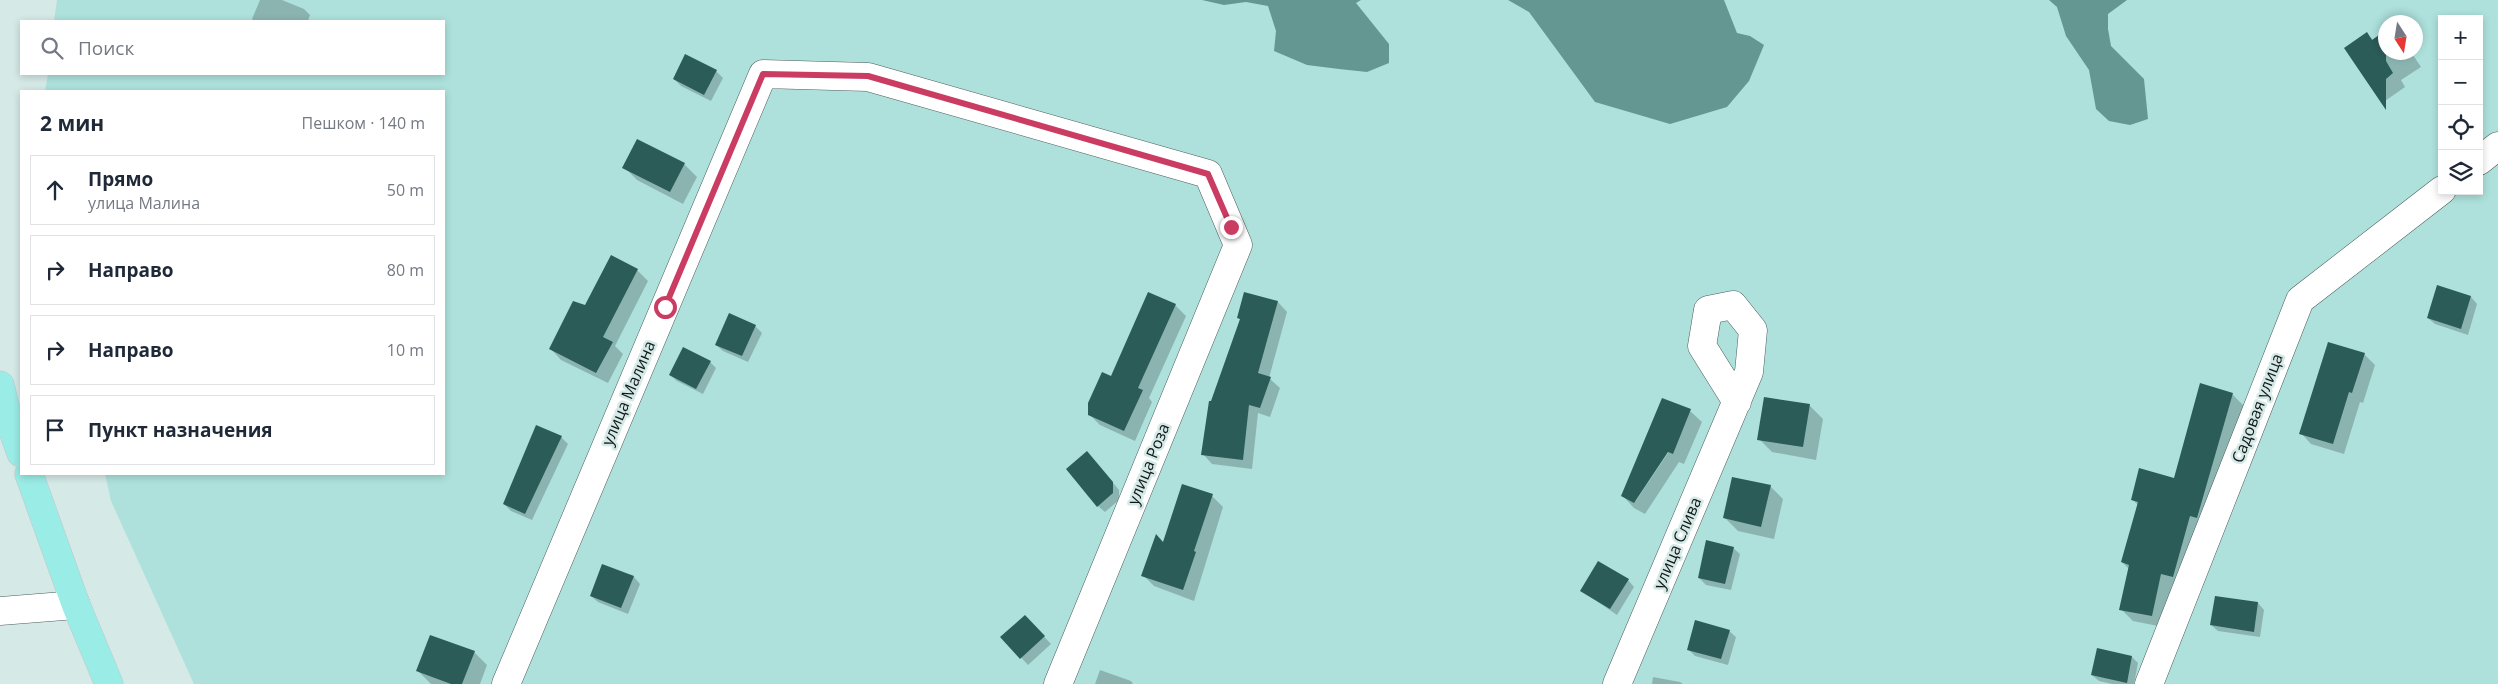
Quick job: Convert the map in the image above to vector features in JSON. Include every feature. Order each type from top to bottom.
[{"type":"main road","points":[[0,384],[7,414],[20,450]]},
{"type":"main road","points":[[29,475],[76,605],[109,684]]},
{"type":"lane","name":"улица Малина","points":[[506,684],[763,74],[868,76],[1208,174],[1238,245]]},
{"type":"lane","points":[[2483,158],[2498,146]]},
{"type":"lane","name":"Садовая улица","points":[[2149,684],[2300,300],[2438,193]]},
{"type":"lane","name":"улица Роза","points":[[1058,684],[1238,245]]},
{"type":"lane","name":"улица Слива","points":[[1617,684],[1737,402]]},
{"type":"lane","points":[[0,611],[76,605]]},
{"type":"shaded area","points":[[57,0],[2498,0],[2498,684],[194,684],[111,501],[105,475],[445,475],[445,90],[45,90],[48,75],[445,75],[445,20],[54,20]]},
{"type":"shaded area","points":[[1202,0],[1361,0],[1356,3],[1389,44],[1389,63],[1367,72],[1307,65],[1274,51],[1276,31],[1268,6],[1246,2],[1224,5]]},
{"type":"shaded area","points":[[1508,0],[1724,0],[1737,33],[1750,36],[1764,45],[1749,81],[1727,107],[1670,124],[1595,102],[1529,12]]},
{"type":"shaded area","points":[[2049,0],[2127,0],[2108,14],[2111,46],[2144,79],[2148,119],[2130,125],[2109,121],[2096,109],[2089,70],[2066,36],[2057,7]]},
{"type":"building","points":[[2367,32],[2372,40],[2378,36],[2378,60],[2386,60],[2393,73],[2386,79],[2386,110],[2344,48]]},
{"type":"building","points":[[685,54],[717,70],[704,95],[673,79]]},
{"type":"building","points":[[637,139],[685,163],[670,192],[622,168]]},
{"type":"building","points":[[611,255],[638,269],[603,337],[613,342],[596,373],[549,349],[573,301],[585,305]]},
{"type":"building","points":[[2437,285],[2471,296],[2461,329],[2427,318]]},
{"type":"building","points":[[1148,292],[1176,304],[1138,388],[1143,390],[1124,431],[1088,415],[1088,403],[1102,372],[1111,376]]},
{"type":"building","points":[[1244,292],[1278,301],[1258,373],[1271,377],[1260,408],[1249,405],[1243,460],[1201,455],[1209,401],[1211,401],[1240,319],[1237,318]]},
{"type":"building","points":[[729,313],[756,325],[742,356],[715,345]]},
{"type":"building","points":[[2328,342],[2365,353],[2352,393],[2349,392],[2333,444],[2299,434]]},
{"type":"building","points":[[683,347],[711,361],[696,389],[669,375]]},
{"type":"building","points":[[2200,383],[2233,393],[2197,518],[2190,516],[2173,577],[2161,574],[2152,616],[2119,610],[2129,565],[2121,562],[2138,502],[2131,500],[2139,468],[2174,478]]},
{"type":"building","points":[[1764,397],[1810,404],[1803,447],[1757,440]]},
{"type":"building","points":[[1662,398],[1691,409],[1673,454],[1668,452],[1634,503],[1621,496]]},
{"type":"building","points":[[536,425],[562,436],[525,514],[503,504]]},
{"type":"building","points":[[1087,451],[1113,482],[1113,493],[1097,507],[1066,469]]},
{"type":"building","points":[[1732,477],[1771,485],[1761,527],[1723,518]]},
{"type":"building","points":[[1182,484],[1213,494],[1183,590],[1141,576],[1156,534],[1163,542]]},
{"type":"building","points":[[1706,540],[1734,547],[1725,584],[1698,578]]},
{"type":"building","points":[[1598,561],[1629,579],[1610,609],[1580,591]]},
{"type":"building","points":[[602,564],[634,576],[621,608],[590,596]]},
{"type":"building","points":[[2215,596],[2258,602],[2254,632],[2210,625]]},
{"type":"building","points":[[1025,615],[1045,636],[1020,659],[1000,637]]},
{"type":"building","points":[[1695,620],[1730,630],[1721,659],[1687,650]]},
{"type":"building","points":[[430,635],[475,651],[462,684],[451,684],[416,671]]},
{"type":"building","points":[[2097,648],[2132,656],[2127,683],[2091,675]]},
{"type":"route","points":[[665,307],[763,74],[868,76],[1208,174],[1231,227]]}]
